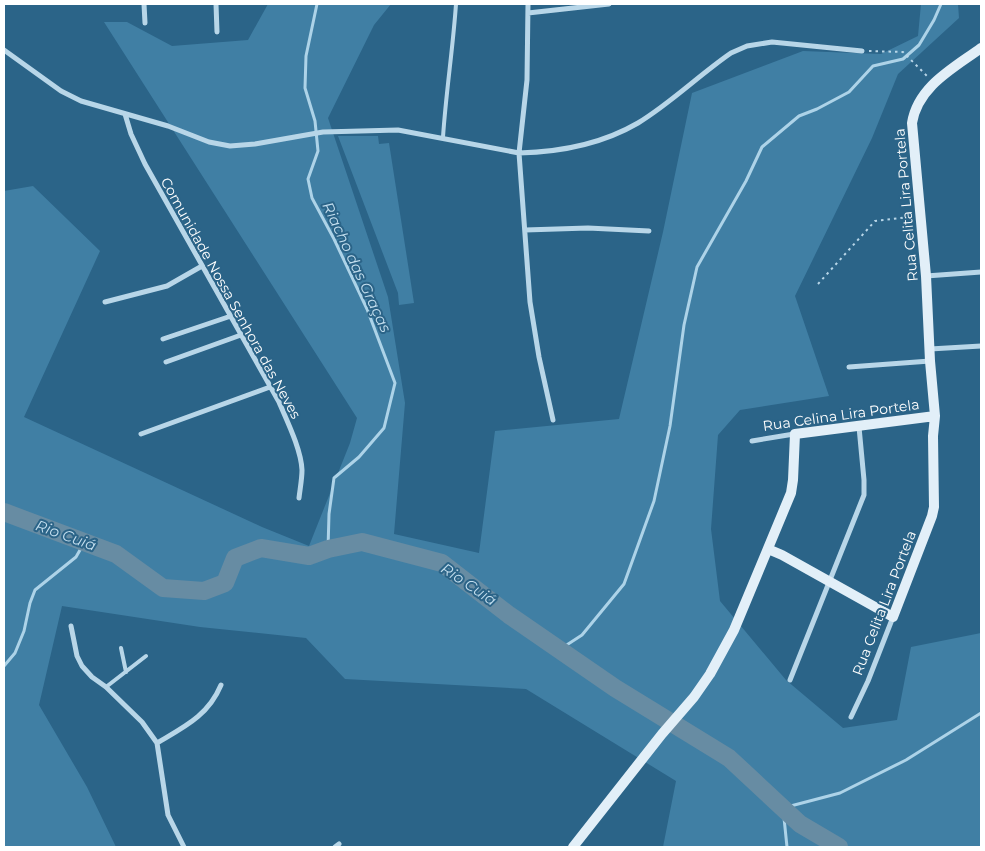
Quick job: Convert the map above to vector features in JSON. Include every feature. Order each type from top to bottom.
[{"type":"main road","name":"Rua Celita Lira Portela","points":[[893,617],[934,507],[926,276],[912,123],[919,100],[934,83],[981,48]]},
{"type":"main road","name":"Rua Celina Lira Portela","points":[[795,434],[930,417]]},
{"type":"main road","points":[[573,847],[662,734],[694,697],[723,652],[791,493],[795,434]]},
{"type":"main road","points":[[769,545],[782,555],[893,617]]},
{"type":"street","points":[[144,4],[145,23]]},
{"type":"street","points":[[216,4],[217,32]]},
{"type":"street","points":[[528,4],[527,80],[519,152],[530,302],[539,357],[553,420]]},
{"type":"street","points":[[528,13],[609,4]]},
{"type":"street","points":[[4,50],[61,92],[82,101],[175,129],[209,142],[230,146],[255,144],[323,132],[398,130],[519,152],[535,152],[588,145],[616,134],[639,122],[731,53],[747,46],[772,42],[862,51]]},
{"type":"street","name":"Comunidade Nossa Senhora das Neves","points":[[125,114],[131,134],[145,164],[231,316],[289,424],[300,456],[302,470],[299,498]]},
{"type":"street","points":[[525,230],[588,228],[649,231]]},
{"type":"street","points":[[105,302],[167,286],[202,266]]},
{"type":"street","points":[[926,276],[981,272]]},
{"type":"street","points":[[163,339],[231,316]]},
{"type":"street","points":[[166,362],[241,335]]},
{"type":"street","points":[[930,349],[981,346]]},
{"type":"street","points":[[850,367],[930,361]]},
{"type":"street","points":[[141,434],[270,387]]},
{"type":"street","points":[[790,680],[864,495],[860,427]]},
{"type":"street","name":"Rua Celina Lira Portela","points":[[752,441],[795,434]]},
{"type":"street","name":"Rua Celita Lira Portela","points":[[851,717],[868,681],[893,617]]},
{"type":"street","points":[[71,626],[77,656],[82,666],[142,722],[157,743],[168,815],[184,847]]},
{"type":"street","points":[[157,743],[200,716],[215,698],[221,685]]},
{"type":"lane","points":[[443,137],[456,4]]},
{"type":"lane","points":[[121,648],[126,672]]},
{"type":"lane","points":[[106,687],[146,656]]},
{"type":"path","points":[[862,51],[903,52],[934,83]]},
{"type":"path","points":[[818,284],[875,221],[920,216]]},
{"type":"shaded area","points":[[268,4],[391,4],[374,25],[328,118],[388,297],[405,403],[394,534],[479,553],[495,431],[619,419],[663,232],[692,93],[803,51],[881,54],[918,36],[921,4],[958,4],[959,18],[898,74],[872,138],[795,296],[829,396],[740,410],[718,435],[711,529],[720,601],[786,680],[843,728],[897,720],[911,647],[981,633],[981,847],[663,847],[676,781],[526,689],[345,679],[306,638],[200,627],[62,606],[39,705],[87,787],[116,847],[4,847],[4,191],[33,186],[100,251],[24,417],[262,527],[309,546],[350,443],[357,418],[104,22],[127,22],[172,46],[248,40]]},
{"type":"shaded area","points":[[338,136],[378,136],[379,144],[389,143],[414,303],[399,305],[398,293]]},
{"type":"waterway","name":"Riacho das Graças","points":[[317,4],[306,56],[305,88],[315,121],[318,151],[308,179],[312,198],[334,239],[367,309],[395,383],[384,428],[359,457],[334,478],[329,514],[328,549]]},
{"type":"waterway","points":[[559,650],[582,635],[624,584],[654,501],[670,426],[684,325],[697,267],[746,181],[762,147],[799,116],[849,92],[873,66],[903,59],[919,45],[941,4]]},
{"type":"waterway","name":"Rio Cuiá","points":[[4,512],[116,554],[163,588],[204,591],[225,583],[235,558],[261,548],[309,556],[328,549],[362,542],[442,563],[509,615],[615,688],[729,758],[800,824],[839,847]]},
{"type":"waterway","points":[[4,666],[15,653],[24,631],[35,590],[76,557],[80,550],[81,541]]},
{"type":"waterway","points":[[787,847],[783,808],[840,793],[906,760],[981,713]]}]
